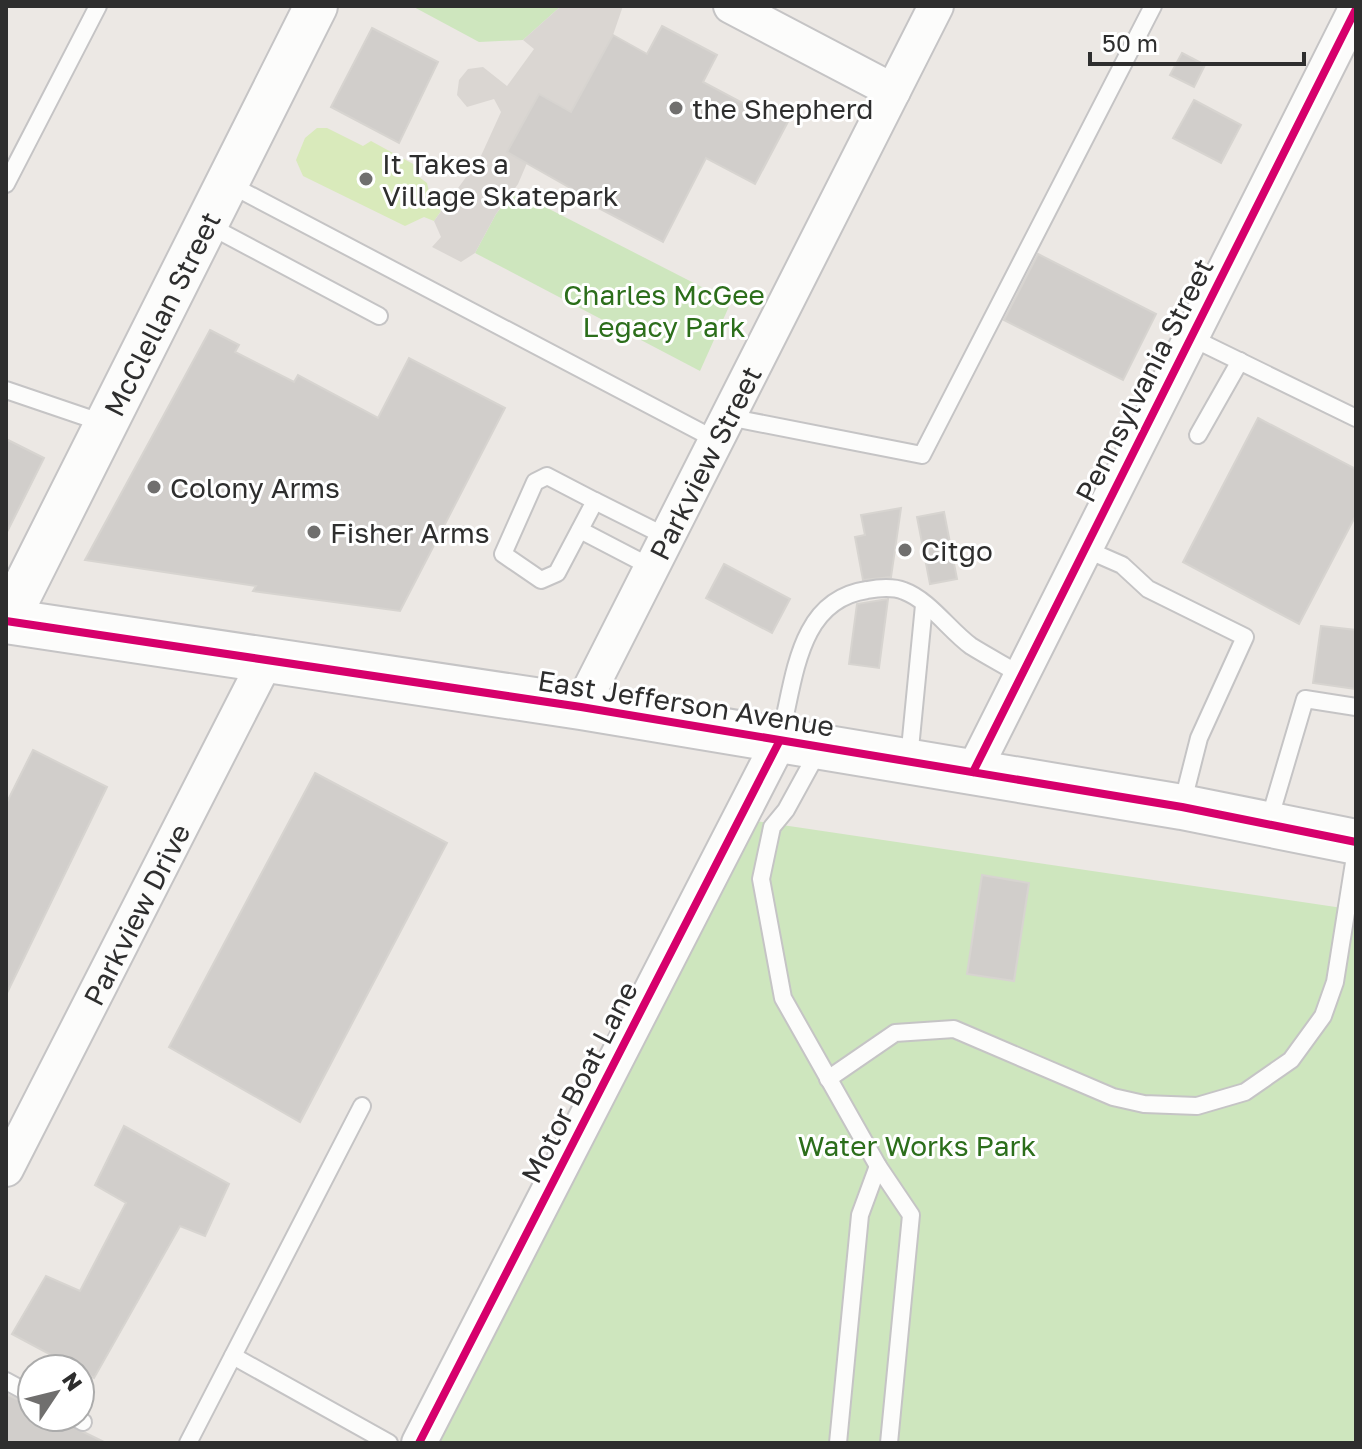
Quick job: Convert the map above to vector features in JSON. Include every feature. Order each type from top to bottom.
[{"type":"main road","name":"East Jefferson Avenue","points":[[7,621],[581,707],[1182,807],[1356,842]]},
{"type":"street","name":"McClellan Street","points":[[7,621],[316,6]]},
{"type":"street","points":[[731,6],[893,91]]},
{"type":"street","name":"Parkview Street","points":[[581,707],[936,6]]},
{"type":"street","name":"Pennsylvania Street","points":[[973,772],[1019,674],[1356,9]]},
{"type":"street","name":"Parkview Drive","points":[[6,1169],[266,660]]},
{"type":"street","name":"Motor Boat Lane","points":[[419,1443],[800,744]]},
{"type":"lane","points":[[6,184],[98,6]]},
{"type":"lane","points":[[227,183],[722,428],[922,455],[1153,6]]},
{"type":"lane","points":[[206,224],[379,316]]},
{"type":"lane","points":[[1190,337],[1356,418]]},
{"type":"lane","points":[[1198,435],[1240,361]]},
{"type":"lane","points":[[6,390],[106,424]]},
{"type":"lane","points":[[595,501],[557,573],[550,579],[541,580],[503,554],[540,477],[547,476],[667,537]]},
{"type":"lane","points":[[580,530],[651,567]]},
{"type":"lane","points":[[1083,548],[1122,565],[1148,589],[1245,637],[1199,738],[1182,807]]},
{"type":"lane","points":[[889,1443],[911,1215],[878,1166],[783,998],[761,879],[772,827],[786,810],[800,744],[804,640],[812,621],[832,601],[852,592],[879,588],[905,591],[971,645],[1019,674]]},
{"type":"lane","points":[[909,761],[924,605]]},
{"type":"lane","points":[[1268,824],[1305,699],[1356,707]]},
{"type":"lane","points":[[828,1079],[895,1033],[954,1029],[1113,1097],[1144,1104],[1197,1106],[1245,1092],[1291,1060],[1323,1016],[1335,982],[1356,850]]},
{"type":"lane","points":[[188,1443],[362,1106]]},
{"type":"lane","points":[[838,1443],[860,1215],[878,1166]]},
{"type":"lane","points":[[233,1356],[389,1443]]},
{"type":"green space","points":[[412,6],[561,6],[523,40],[479,42]]},
{"type":"green space","name":"It Takes a Village Skatepark","points":[[317,128],[327,128],[363,146],[371,141],[415,165],[415,174],[427,183],[432,204],[441,211],[434,221],[424,217],[405,226],[303,176],[296,160],[305,138]]},
{"type":"green space","name":"Charles McGee Legacy Park","points":[[514,191],[731,302],[700,371],[475,253],[496,214]]},
{"type":"green space","name":"Water Works Park","points":[[748,820],[1356,910],[1356,1443],[429,1443]]},
{"type":"shaded area","points":[[561,6],[623,6],[613,35],[571,112],[539,94],[507,151],[527,163],[518,184],[496,214],[475,253],[461,262],[432,247],[441,237],[434,221],[480,158],[501,112],[494,99],[467,107],[457,95],[459,80],[468,69],[483,67],[507,86],[534,49],[523,40]]},
{"type":"building","points":[[662,26],[717,55],[703,82],[765,115],[772,102],[792,114],[755,184],[706,158],[663,242],[570,193],[572,189],[507,152],[539,94],[571,112],[613,35],[647,54]]},
{"type":"building","points":[[372,28],[438,62],[399,143],[331,107]]},
{"type":"building","points":[[1182,53],[1205,65],[1194,87],[1170,75]]},
{"type":"building","points":[[1194,100],[1241,125],[1221,163],[1173,138]]},
{"type":"building","points":[[1038,254],[1156,314],[1123,380],[1004,320]]},
{"type":"building","points":[[210,330],[239,345],[235,352],[294,382],[298,375],[378,418],[409,358],[505,408],[400,611],[253,591],[256,586],[85,560]]},
{"type":"building","points":[[1258,418],[1356,469],[1356,515],[1299,624],[1183,562]]},
{"type":"building","points":[[6,439],[44,458],[6,534]]},
{"type":"building","points":[[901,508],[891,577],[863,580],[855,537],[865,535],[861,515]]},
{"type":"building","points":[[944,512],[957,579],[930,584],[917,517]]},
{"type":"building","points":[[724,564],[790,599],[772,633],[706,598]]},
{"type":"building","points":[[888,599],[879,668],[849,664],[857,604]]},
{"type":"building","points":[[1321,626],[1356,630],[1356,689],[1313,683]]},
{"type":"building","points":[[33,750],[107,787],[6,995],[6,804]]},
{"type":"building","points":[[315,773],[447,843],[300,1122],[169,1047]]},
{"type":"building","points":[[982,875],[1029,883],[1014,981],[967,974]]},
{"type":"building","points":[[124,1126],[229,1184],[205,1236],[180,1226],[96,1374],[96,1353],[47,1353],[12,1334],[46,1276],[80,1291],[126,1203],[95,1185]]},
{"type":"building","points":[[6,1394],[16,1399],[16,1433],[86,1433],[106,1443],[6,1443]]},
{"type":"cycle path","points":[[973,772],[1356,9]]},
{"type":"cycle path","points":[[6,621],[581,707],[1182,807],[1356,842]]},
{"type":"cycle path","points":[[419,1443],[779,742]]},
{"type":"place","name":"the Shepherd","points":[[676,108]]},
{"type":"place","name":"It Takes a Village Skatepark","points":[[366,179]]},
{"type":"place","name":"Colony Arms","points":[[154,487]]},
{"type":"place","name":"Fisher Arms","points":[[314,532]]},
{"type":"place","name":"Citgo","points":[[905,550]]}]
